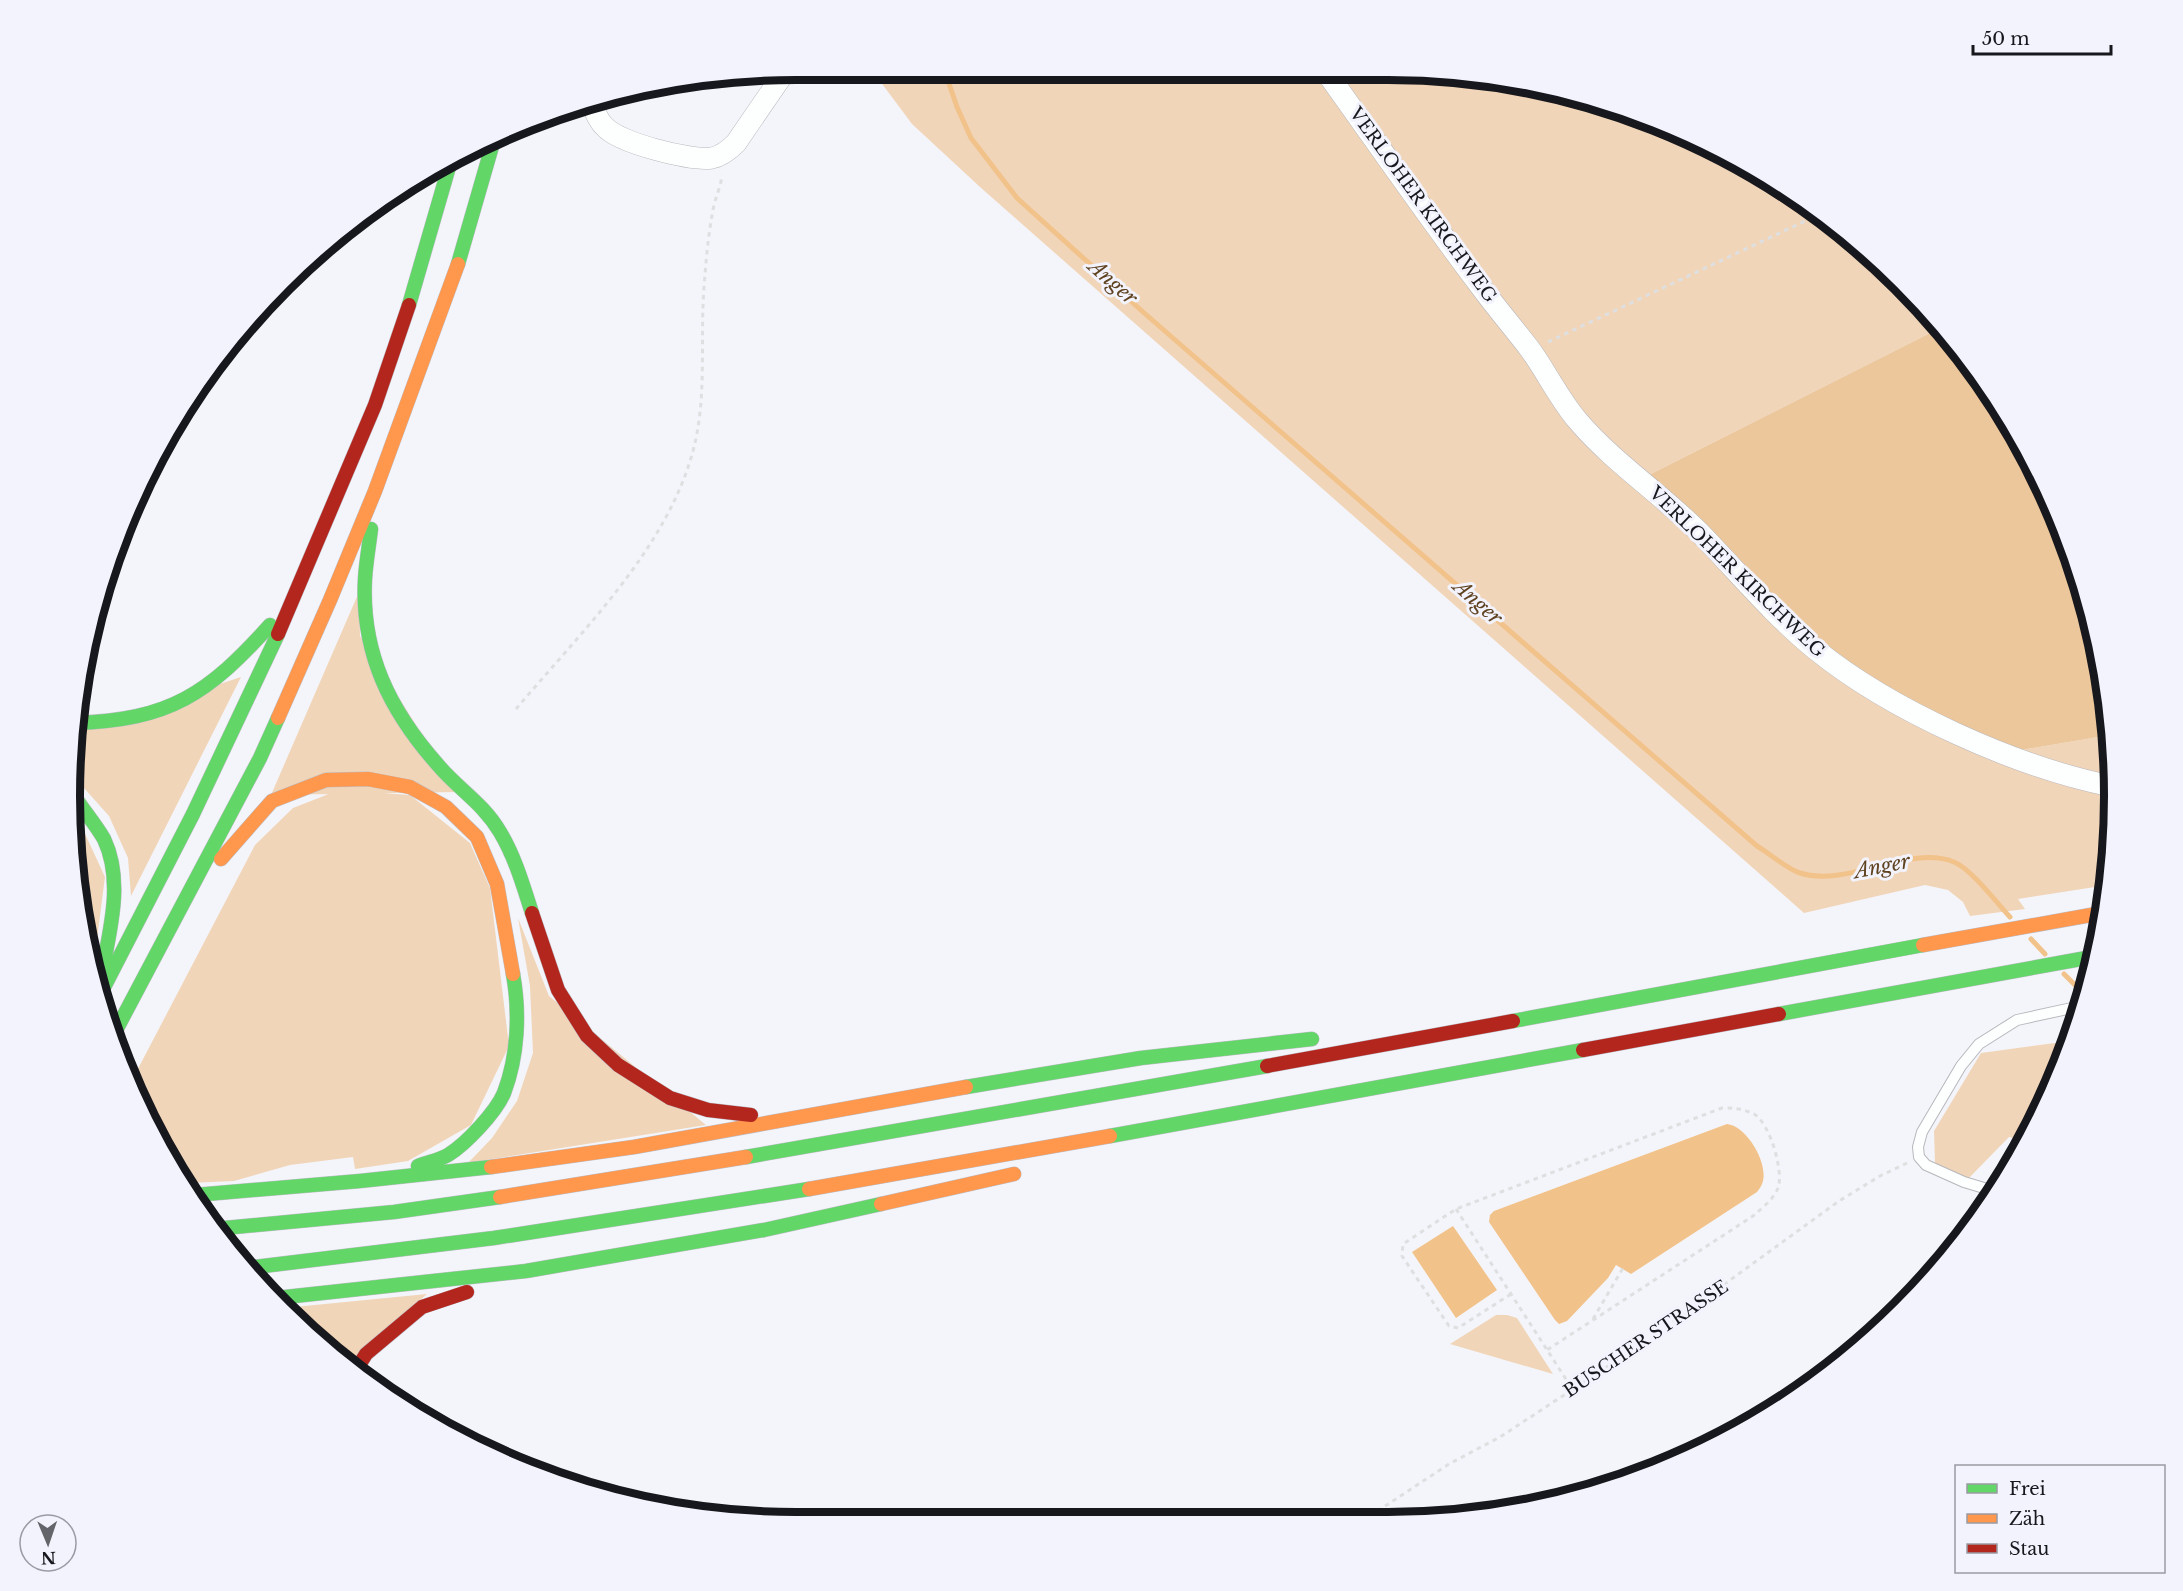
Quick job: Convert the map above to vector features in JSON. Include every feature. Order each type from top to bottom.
[{"type":"highway","points":[[117,1027],[260,758],[330,600],[375,491],[457,269],[492,147]]},
{"type":"highway","points":[[105,985],[150,903],[297,594],[388,367],[423,260],[448,169]]},
{"type":"highway","points":[[375,491],[365,580],[368,637],[382,683],[403,722],[439,767],[473,797],[499,830],[513,857],[558,990],[587,1036],[618,1065],[670,1098],[708,1110],[753,1116],[822,1112]]},
{"type":"highway","points":[[84,723],[130,720],[183,702],[218,680],[245,654],[297,594]]},
{"type":"highway","points":[[167,932],[231,847],[272,801],[326,780],[368,779],[410,787],[446,807],[477,837],[497,884],[514,986],[516,1047],[503,1095],[477,1131],[448,1155],[411,1168],[320,1186]]},
{"type":"highway","points":[[80,805],[104,840],[112,871],[114,912],[102,971]]},
{"type":"highway","points":[[225,1228],[275,1225],[493,1198],[1178,1083],[1472,1027],[2093,915]]},
{"type":"highway","points":[[256,1267],[494,1239],[850,1183],[2084,958]]},
{"type":"highway","points":[[1354,1036],[1472,1027]]},
{"type":"highway","points":[[201,1195],[320,1186],[491,1168],[637,1146],[1134,1058],[1236,1044],[1330,1037]]},
{"type":"highway","points":[[1092,1153],[1195,1122]]},
{"type":"highway","points":[[284,1297],[526,1271],[764,1230],[1023,1172]]},
{"type":"highway","points":[[360,1364],[366,1354],[422,1307],[526,1271]]},
{"type":"street","points":[[595,108],[606,129],[624,139],[678,155],[707,158],[720,155],[736,144],[779,80]]},
{"type":"street","name":"VERLOHER KIRCHWEG","points":[[1332,80],[1478,284],[1530,350],[1576,419],[1640,480],[1677,511],[1814,648],[1847,673],[1894,701],[1987,747],[2046,768],[2103,784]]},
{"type":"lane","points":[[1986,1188],[1939,1172],[1926,1165],[1919,1157],[1918,1147],[1922,1132],[1961,1066],[1979,1044],[2016,1020],[2071,1008]]},
{"type":"path","points":[[516,709],[615,593],[649,545],[668,513],[681,484],[694,447],[701,408],[704,283],[711,223],[722,180],[720,155]]},
{"type":"path","points":[[1530,350],[1811,218]]},
{"type":"path","points":[[1511,1294],[1458,1329],[1449,1326],[1402,1256],[1403,1245],[1456,1209],[1722,1108],[1739,1108],[1757,1116],[1767,1131],[1779,1165],[1778,1187],[1768,1203],[1753,1216],[1547,1350]]},
{"type":"path","name":"BUSCHER STRASSE","points":[[1376,1512],[1449,1464],[1500,1437],[1573,1390],[1672,1323],[1839,1201],[1880,1176],[1919,1157]]},
{"type":"path","points":[[1456,1209],[1573,1390]]},
{"type":"path","points":[[1592,1320],[1623,1268]]},
{"type":"shaded area","points":[[879,80],[1328,80],[1574,420],[1845,676],[2104,787],[2102,842],[2097,887],[2018,899],[2025,909],[1970,916],[1963,902],[1948,890],[1925,885],[1804,913],[980,187],[912,124]]},
{"type":"shaded area","points":[[1335,80],[1434,81],[1527,93],[1618,117],[1662,134],[1746,175],[1823,227],[1894,289],[1933,332],[1641,479],[1602,444],[1536,339],[1529,338]]},
{"type":"shaded area","points":[[1933,332],[1983,398],[2008,438],[2049,521],[2066,565],[2079,610],[2090,656],[2101,737],[2009,752],[1846,669],[1641,479]]},
{"type":"shaded area","points":[[359,592],[360,636],[458,792],[271,795]]},
{"type":"shaded area","points":[[241,677],[131,896],[128,858],[109,816],[80,784],[83,729]]},
{"type":"shaded area","points":[[2101,737],[2103,779],[2009,752]]},
{"type":"shaded area","points":[[339,790],[410,795],[470,843],[490,888],[509,1046],[471,1125],[408,1161],[355,1169],[353,1157],[290,1165],[234,1181],[193,1183],[175,1154],[136,1073],[255,845],[293,808]]},
{"type":"shaded area","points":[[81,824],[105,877],[96,947],[86,889]]},
{"type":"shaded area","points":[[518,918],[549,996],[706,1125],[468,1163],[492,1138],[517,1101],[533,1053],[530,986]]},
{"type":"shaded area","points":[[2060,1042],[2016,1138],[2009,1137],[1968,1179],[1935,1164],[1934,1131],[1981,1053]]},
{"type":"shaded area","points":[[1727,1124],[1735,1126],[1749,1139],[1760,1157],[1764,1176],[1757,1192],[1631,1274],[1616,1265],[1608,1278],[1567,1321],[1559,1324],[1489,1222],[1490,1215],[1494,1211]]},
{"type":"shaded area","points":[[1453,1226],[1497,1290],[1456,1318],[1412,1252]]},
{"type":"shaded area","points":[[427,1294],[354,1359],[294,1307]]},
{"type":"shaded area","points":[[1496,1315],[1517,1318],[1553,1374],[1450,1344]]},
{"type":"waterway","name":"Anger","points":[[948,80],[971,138],[1017,198],[1143,312],[1757,846],[1795,871],[1818,876],[1838,875],[1918,858],[1936,858],[1954,862],[1975,878],[2010,917]]},
{"type":"waterway","name":"Anger","points":[[2031,939],[2045,954]]},
{"type":"waterway","name":"Anger","points":[[2064,974],[2077,987]]},
{"type":"traffic: fast","points":[[458,264],[492,147]]},
{"type":"traffic: fast","points":[[409,305],[448,169]]},
{"type":"traffic: fast","points":[[371,529],[365,573],[365,606],[368,632],[382,680],[406,724],[421,745],[446,774],[478,804],[500,832],[514,861],[532,913]]},
{"type":"traffic: fast","points":[[84,722],[137,716],[185,699],[227,669],[270,625]]},
{"type":"traffic: fast","points":[[105,985],[193,814],[278,634]]},
{"type":"traffic: fast","points":[[118,1027],[260,758],[278,718]]},
{"type":"traffic: fast","points":[[80,804],[104,839],[113,870],[114,903],[103,967]]},
{"type":"traffic: fast","points":[[1513,1021],[1923,945]]},
{"type":"traffic: fast","points":[[1779,1014],[2084,958]]},
{"type":"traffic: fast","points":[[418,1166],[445,1157],[455,1150],[488,1118],[504,1093],[515,1049],[517,1004],[513,974]]},
{"type":"traffic: fast","points":[[966,1087],[1141,1058],[1312,1039]]},
{"type":"traffic: fast","points":[[1110,1136],[1583,1050]]},
{"type":"traffic: fast","points":[[746,1157],[1267,1066]]},
{"type":"traffic: fast","points":[[201,1194],[491,1167]]},
{"type":"traffic: fast","points":[[256,1267],[494,1238],[809,1189]]},
{"type":"traffic: fast","points":[[225,1228],[394,1212],[500,1197]]},
{"type":"traffic: fast","points":[[284,1297],[526,1271],[764,1230],[881,1204]]},
{"type":"traffic: slow","points":[[278,718],[375,491],[458,264]]},
{"type":"traffic: slow","points":[[221,859],[272,801],[326,780],[368,779],[410,787],[446,807],[477,837],[497,884],[513,974]]},
{"type":"traffic: slow","points":[[1923,945],[2093,915]]},
{"type":"traffic: slow","points":[[491,1167],[634,1147],[966,1087]]},
{"type":"traffic: slow","points":[[809,1189],[1110,1136]]},
{"type":"traffic: slow","points":[[500,1197],[746,1157]]},
{"type":"traffic: slow","points":[[881,1204],[1014,1174]]},
{"type":"traffic: jam","points":[[278,634],[375,405],[409,305]]},
{"type":"traffic: jam","points":[[532,913],[558,990],[587,1036],[618,1065],[670,1098],[708,1110],[751,1115]]},
{"type":"traffic: jam","points":[[1583,1050],[1779,1014]]},
{"type":"traffic: jam","points":[[1267,1066],[1513,1021]]},
{"type":"traffic: jam","points":[[360,1364],[366,1354],[422,1307],[467,1292]]}]
